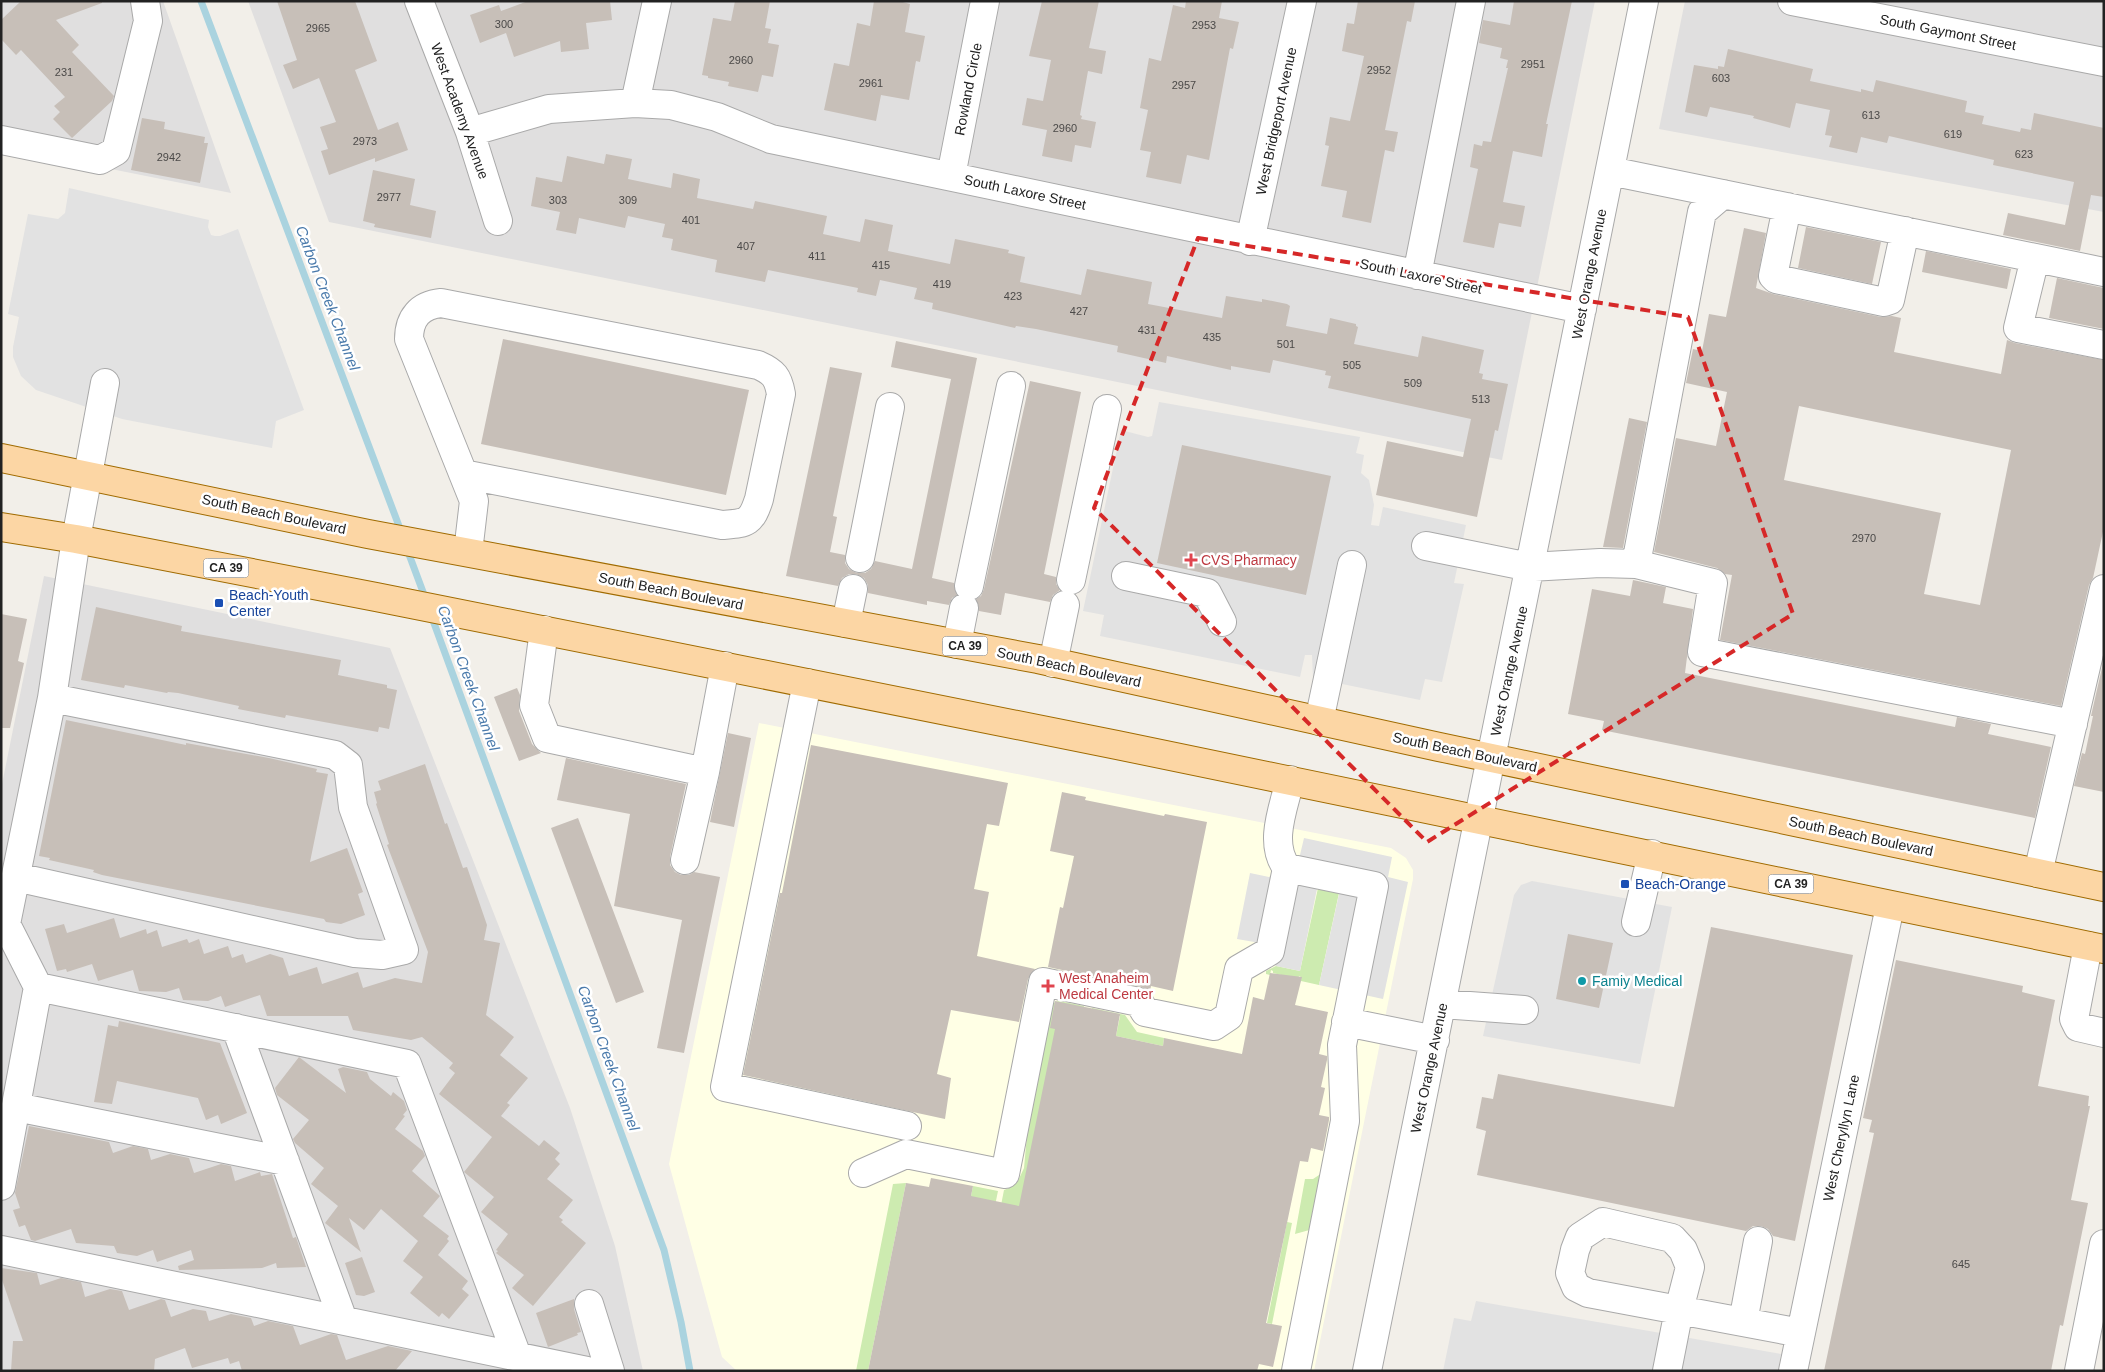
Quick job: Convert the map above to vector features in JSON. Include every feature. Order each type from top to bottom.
[{"type":"main road","name":"South Beach Boulevard","points":[[1,458],[88,474],[368,534],[1054,663],[2104,887]]},
{"type":"main road","name":"CA 39","points":[[1,527],[76,539],[725,666],[1652,854],[1890,906],[2096,947]]},
{"type":"street","points":[[1,140],[100,160],[116,151],[148,21],[145,1]]},
{"type":"street","name":"West Academy Avenue","points":[[419,1],[470,132],[498,221]]},
{"type":"street","points":[[635,104],[657,1]]},
{"type":"street","name":"Rowland Circle","points":[[951,176],[985,1]]},
{"type":"street","name":"West Bridgeport Avenue","points":[[1250,241],[1302,1]]},
{"type":"street","points":[[1417,275],[1471,1]]},
{"type":"street","name":"West Orange Avenue","points":[[1367,1371],[1644,1]]},
{"type":"street","name":"South Gaymont Street","points":[[1792,1],[2104,62]]},
{"type":"street","name":"South Laxore Street","points":[[470,132],[549,109],[635,104],[671,106],[717,117],[771,139],[1250,241],[1582,309]]},
{"type":"street","points":[[1610,171],[2104,272]]},
{"type":"street","points":[[1636,564],[1702,212],[1723,194]]},
{"type":"street","points":[[1787,207],[1774,276],[1776,279],[1884,302],[1890,300],[1906,231]]},
{"type":"street","points":[[2034,258],[2018,328],[2104,345]]},
{"type":"street","points":[[463,474],[722,525],[741,524],[754,515],[759,499],[781,394],[778,380],[768,369],[758,365],[441,303],[429,304],[413,318],[409,329],[409,339],[463,474],[474,501],[468,552]]},
{"type":"street","points":[[1,1186],[38,987],[6,924],[52,698],[76,539],[105,383]]},
{"type":"street","points":[[957,644],[1011,386]]},
{"type":"street","points":[[860,558],[890,407]]},
{"type":"street","points":[[1054,663],[1107,409]]},
{"type":"street","points":[[1426,546],[1530,567],[1600,563],[1636,564],[1713,583],[1702,652],[2073,724]]},
{"type":"street","points":[[1319,721],[1352,566]]},
{"type":"street","points":[[1126,576],[1207,593],[1222,622]]},
{"type":"street","points":[[846,623],[853,589]]},
{"type":"street","points":[[2038,874],[2104,589]]},
{"type":"street","points":[[544,630],[534,705],[546,738],[705,772]]},
{"type":"street","points":[[685,860],[705,772],[725,666]]},
{"type":"street","points":[[807,683],[726,1087],[907,1126]]},
{"type":"street","points":[[16,877],[355,952],[382,956],[404,950],[353,807],[348,765],[335,755],[52,698]]},
{"type":"street","points":[[1290,780],[1278,838],[1278,850],[1288,868],[1374,886],[1342,1045],[1346,1121],[1296,1371]]},
{"type":"street","points":[[1636,922],[1652,854]]},
{"type":"street","points":[[863,1173],[906,1154],[1005,1174],[1043,982],[1139,1002],[1145,1012],[1214,1026],[1229,1016],[1240,969],[1270,951],[1288,868]]},
{"type":"street","name":"West Cheryllyn Lane","points":[[1793,1371],[1890,906]]},
{"type":"street","points":[[2096,947],[2074,1019],[2078,1027],[2104,1033]]},
{"type":"street","points":[[38,987],[407,1064],[517,1356]]},
{"type":"street","points":[[1442,1004],[1524,1010]]},
{"type":"street","points":[[1346,1022],[1435,1040]]},
{"type":"street","points":[[236,1028],[343,1320]]},
{"type":"street","points":[[16,1107],[285,1161]]},
{"type":"street","points":[[1743,1322],[1758,1241]]},
{"type":"street","points":[[2079,1371],[2104,1244]]},
{"type":"street","points":[[1,1250],[587,1371]]},
{"type":"street","points":[[589,1304],[610,1371]]},
{"type":"street","points":[[1667,1371],[1679,1310],[1801,1333]]},
{"type":"highlighted area","points":[[1198,238],[1688,317],[1793,614],[1427,842],[1094,508]]},
{"type":"shaded area","points":[[1,1],[163,1],[231,193],[1,147]]},
{"type":"shaded area","points":[[248,1],[1595,1],[1502,460],[329,222]]},
{"type":"shaded area","points":[[1685,1],[2104,1],[2104,212],[1659,129]]},
{"type":"shaded area","points":[[69,188],[209,220],[208,227],[211,235],[215,236],[238,229],[304,410],[276,421],[272,448],[122,419],[36,390],[21,376],[13,357],[19,317],[8,314],[28,214],[58,219],[65,213]]},
{"type":"shaded area","points":[[1159,402],[1360,437],[1356,453],[1364,455],[1361,473],[1369,480],[1374,505],[1371,525],[1379,526],[1383,507],[1466,525],[1454,583],[1464,584],[1442,682],[1425,679],[1420,700],[1313,678],[1312,655],[1305,655],[1300,677],[1100,636],[1104,615],[1083,611],[1121,430],[1148,437],[1152,436]]},
{"type":"shaded area","points":[[44,576],[390,648],[570,1108],[615,1246],[643,1371],[1,1371],[1,789]]},
{"type":"shaded area","name":"West Anaheim Medical Center","points":[[759,723],[1391,848],[1406,858],[1413,870],[1413,879],[1314,1371],[737,1371],[722,1357],[669,1164]]},
{"type":"shaded area","points":[[1304,838],[1392,857],[1388,877],[1408,882],[1383,999],[1319,985],[1339,894],[1337,892],[1317,889],[1300,971],[1276,966],[1260,943],[1237,939],[1250,873],[1269,877],[1300,855]]},
{"type":"shaded area","points":[[1532,881],[1672,907],[1640,1064],[1483,1036],[1514,895],[1521,885]]},
{"type":"shaded area","points":[[1476,1301],[1781,1354],[1778,1371],[1443,1371],[1454,1318],[1471,1321]]},
{"type":"green space","points":[[1318,888],[1339,893],[1319,985],[1301,981],[1299,976],[1298,979],[1273,973],[1271,970],[1270,975],[1266,974],[1266,971],[1276,966],[1300,971]]},
{"type":"green space","points":[[1059,1001],[1084,1006],[997,1317],[988,1271],[1004,1190],[1018,1181],[1024,1168],[1027,1135],[1052,1006],[1055,1002]]},
{"type":"green space","points":[[1092,1008],[1125,1015],[1137,1032],[1164,1038],[1163,1046],[1116,1036],[1120,1016],[1092,1010]]},
{"type":"green space","points":[[1322,1173],[1313,1229],[1295,1234],[1305,1179],[1313,1179]]},
{"type":"green space","points":[[906,1183],[868,1371],[856,1371],[893,1184]]},
{"type":"green space","points":[[973,1186],[998,1191],[972,1318],[971,1196]]},
{"type":"green space","points":[[1287,1222],[1292,1223],[1272,1324],[1267,1323]]},
{"type":"building","points":[[21,1],[102,1],[102,3],[56,20],[79,45],[72,52],[114,96],[112,101],[72,138],[53,119],[60,112],[54,106],[65,97],[21,50],[16,55],[1,39],[1,20]]},
{"type":"building","points":[[277,1],[355,1],[377,61],[355,70],[378,130],[398,122],[408,150],[375,162],[375,158],[329,175],[321,151],[328,149],[320,127],[336,122],[319,78],[293,89],[283,65],[297,60]]},
{"type":"building","points":[[528,1],[610,1],[612,20],[586,23],[589,49],[561,52],[560,41],[514,57],[506,33],[480,43],[470,15],[499,5],[501,11]]},
{"type":"building","points":[[735,1],[770,1],[765,28],[771,29],[768,43],[779,45],[773,77],[762,75],[758,92],[728,86],[729,82],[702,75],[713,18],[731,21]]},
{"type":"building","points":[[874,1],[899,1],[910,4],[905,32],[925,36],[920,62],[916,61],[909,100],[881,95],[876,121],[824,110],[834,63],[849,66],[857,23],[870,26]]},
{"type":"building","points":[[1042,1],[1099,1],[1089,48],[1106,51],[1102,74],[1088,71],[1080,115],[1082,116],[1081,119],[1096,122],[1091,148],[1075,145],[1072,162],[1042,156],[1047,130],[1022,125],[1027,98],[1043,101],[1051,60],[1029,56]]},
{"type":"building","points":[[1186,1],[1222,1],[1219,18],[1239,22],[1233,49],[1230,48],[1209,160],[1187,155],[1181,184],[1146,177],[1151,152],[1140,150],[1148,110],[1140,108],[1149,58],[1161,61],[1173,5],[1185,8]]},
{"type":"building","points":[[1358,1],[1415,1],[1411,22],[1407,21],[1385,130],[1398,132],[1394,152],[1385,150],[1371,223],[1342,217],[1347,191],[1321,186],[1329,146],[1325,145],[1330,117],[1350,121],[1364,56],[1342,51],[1347,23],[1354,24]]},
{"type":"building","points":[[1514,1],[1572,1],[1546,124],[1548,124],[1542,157],[1513,151],[1503,202],[1525,206],[1521,227],[1499,223],[1494,248],[1463,242],[1478,169],[1470,167],[1474,144],[1482,146],[1483,141],[1491,142],[1508,68],[1506,68],[1508,60],[1500,58],[1502,48],[1479,43],[1483,20],[1510,25]]},
{"type":"building","points":[[1728,49],[1813,69],[1810,81],[1861,92],[1861,89],[1873,92],[1876,80],[1967,101],[1965,112],[1984,116],[1982,124],[2020,132],[2021,128],[2031,130],[2034,113],[2104,128],[2104,197],[2091,195],[2080,251],[2003,235],[2008,213],[2065,225],[2074,182],[1993,165],[1994,160],[1889,136],[1887,143],[1861,137],[1857,153],[1829,147],[1832,136],[1825,135],[1830,110],[1796,103],[1790,128],[1753,118],[1754,116],[1710,107],[1707,117],[1685,112],[1694,65],[1718,69],[1718,66],[1724,67]]},
{"type":"building","points":[[142,118],[165,122],[164,129],[205,137],[204,143],[208,143],[200,183],[131,170]]},
{"type":"building","points":[[606,154],[632,159],[628,179],[671,188],[673,173],[700,179],[697,198],[753,209],[755,201],[827,216],[823,234],[860,242],[865,219],[893,225],[888,251],[950,264],[955,239],[1009,250],[1008,253],[1025,257],[1020,282],[1081,295],[1087,269],[1152,282],[1148,304],[1222,318],[1226,296],[1262,302],[1262,299],[1290,306],[1286,326],[1327,334],[1330,318],[1356,324],[1358,327],[1354,344],[1418,357],[1422,336],[1484,350],[1479,373],[1483,374],[1482,379],[1508,384],[1498,431],[1495,430],[1477,517],[1376,495],[1387,441],[1463,457],[1471,419],[1328,388],[1331,376],[1325,375],[1326,371],[1273,360],[1270,373],[1231,366],[1231,370],[1167,356],[1166,363],[1117,352],[1118,346],[1036,329],[1016,326],[1015,328],[932,309],[933,303],[914,299],[917,288],[880,280],[876,296],[857,292],[858,288],[768,270],[765,282],[715,272],[717,260],[671,250],[673,239],[662,237],[665,224],[628,216],[625,228],[579,218],[576,234],[556,230],[560,212],[531,206],[536,177],[562,182],[567,156],[604,164]]},
{"type":"building","points":[[373,170],[415,179],[410,205],[436,211],[431,238],[374,227],[375,224],[363,221]]},
{"type":"building","points":[[1806,227],[1881,242],[1872,284],[1798,268]]},
{"type":"building","points":[[1744,228],[1766,233],[1756,288],[1773,294],[1881,317],[1892,316],[1901,318],[1894,352],[2001,374],[2007,340],[2104,360],[2104,527],[2061,706],[1720,640],[1732,575],[1725,574],[1717,568],[1654,552],[1676,438],[1716,446],[1727,392],[1686,383],[1693,349],[1702,351],[1709,314],[1726,317]],"holes":[[[1799,406],[2011,450],[1980,605],[1924,594],[1941,513],[1784,480]]]},
{"type":"building","points":[[1926,251],[2011,269],[2007,289],[1922,272]]},
{"type":"building","points":[[2057,278],[2104,288],[2104,329],[2049,318]]},
{"type":"building","points":[[503,339],[749,390],[726,495],[481,444]]},
{"type":"building","points":[[896,341],[977,358],[932,578],[954,583],[957,595],[952,598],[949,605],[927,601],[927,605],[868,593],[868,585],[864,578],[856,574],[849,574],[842,578],[838,586],[786,576],[830,367],[862,373],[833,516],[837,517],[830,552],[845,555],[845,563],[849,569],[857,573],[865,573],[871,569],[875,561],[912,569],[951,379],[891,367]]},
{"type":"building","points":[[1030,381],[1081,392],[1044,574],[1056,577],[1056,584],[1060,590],[1053,595],[1050,602],[1005,593],[1001,615],[979,611],[976,599],[981,596],[984,589]]},
{"type":"building","points":[[1629,418],[1647,422],[1623,548],[1603,547]]},
{"type":"building","name":"CVS Pharmacy","points":[[1182,445],[1331,476],[1306,595],[1157,563]]},
{"type":"building","points":[[1633,580],[1666,587],[1663,603],[1693,609],[1685,673],[1955,727],[1957,717],[1991,724],[1988,734],[2051,747],[2035,818],[1602,730],[1604,721],[1568,714],[1592,589],[1630,596]]},
{"type":"building","points":[[96,607],[182,626],[181,631],[341,660],[338,675],[387,685],[387,688],[397,690],[389,729],[379,727],[378,732],[286,715],[285,718],[238,709],[239,706],[178,693],[167,693],[125,685],[124,688],[81,680]]},
{"type":"building","points":[[1,614],[27,619],[18,661],[24,663],[10,728],[1,728]]},
{"type":"building","points":[[2104,659],[2104,792],[2074,786],[2082,753],[2085,754],[2093,716],[2091,716]]},
{"type":"building","points":[[517,688],[520,695],[519,711],[532,744],[541,753],[519,761],[494,697]]},
{"type":"building","points":[[66,720],[186,745],[186,743],[269,758],[317,769],[316,772],[328,774],[310,862],[347,848],[363,892],[358,894],[365,915],[341,924],[326,922],[324,919],[102,875],[93,872],[94,870],[39,856]]},
{"type":"building","points":[[728,733],[751,738],[734,827],[710,822]]},
{"type":"building","points":[[811,745],[1008,783],[999,826],[987,824],[974,889],[989,892],[977,956],[1035,969],[1028,979],[1019,1022],[951,1010],[937,1074],[951,1078],[945,1119],[743,1075]]},
{"type":"building","points":[[566,758],[686,784],[670,857],[670,865],[675,872],[681,875],[689,875],[694,872],[720,877],[684,1053],[657,1048],[682,920],[614,906],[630,814],[557,800]]},
{"type":"building","points":[[425,764],[445,824],[447,823],[463,868],[467,867],[487,925],[484,940],[500,943],[486,1015],[514,1037],[500,1055],[528,1078],[507,1103],[510,1105],[501,1116],[539,1146],[544,1140],[560,1153],[555,1159],[560,1164],[547,1179],[573,1200],[559,1217],[563,1220],[561,1222],[586,1243],[533,1306],[512,1288],[524,1275],[496,1253],[498,1251],[496,1250],[508,1234],[481,1212],[494,1197],[464,1172],[492,1137],[439,1094],[455,1073],[449,1068],[453,1063],[422,1037],[411,1040],[353,1030],[348,1016],[267,1016],[260,995],[225,1007],[221,996],[208,1001],[183,1000],[179,988],[166,992],[139,991],[133,970],[98,981],[92,964],[67,972],[66,969],[57,971],[45,929],[64,924],[67,933],[114,918],[120,938],[146,929],[147,934],[157,930],[162,947],[187,939],[189,943],[199,939],[204,954],[228,946],[232,958],[243,954],[246,963],[270,954],[283,958],[289,976],[317,967],[322,984],[358,972],[363,988],[395,978],[422,983],[428,952],[387,845],[389,844],[374,792],[381,790],[378,781]]},
{"type":"building","points":[[1062,792],[1086,797],[1085,800],[1164,816],[1165,814],[1207,822],[1173,991],[1151,986],[1150,991],[1142,987],[1048,967],[1060,907],[1063,908],[1074,856],[1050,851]]},
{"type":"building","points":[[578,818],[644,992],[616,1003],[551,828]]},
{"type":"building","points":[[1711,927],[1853,955],[1795,1241],[1773,1236],[1768,1229],[1761,1226],[1753,1226],[1746,1231],[1477,1175],[1486,1131],[1476,1128],[1482,1097],[1493,1099],[1498,1074],[1674,1107]]},
{"type":"building","name":"Famiy Medical","points":[[1568,934],[1613,943],[1599,1008],[1556,999]]},
{"type":"building","points":[[1896,960],[2023,986],[2022,992],[2055,1000],[2038,1086],[2089,1096],[2088,1106],[2090,1106],[2071,1200],[2088,1203],[2063,1326],[2060,1325],[2051,1371],[1824,1371],[1874,1133],[1869,1132],[1872,1120],[1863,1118]]},
{"type":"building","points":[[1270,973],[1302,977],[1295,1005],[1328,1012],[1319,1054],[1327,1056],[1327,1060],[1321,1087],[1325,1088],[1319,1115],[1329,1117],[1323,1151],[1311,1148],[1308,1162],[1300,1161],[1266,1323],[1282,1326],[1273,1367],[1259,1364],[1257,1371],[868,1371],[906,1183],[929,1187],[931,1178],[973,1186],[971,1196],[1019,1206],[1055,1029],[1050,1028],[1055,1001],[1120,1014],[1116,1036],[1163,1046],[1164,1038],[1242,1054],[1253,997],[1264,1000]]},
{"type":"building","points":[[119,1021],[220,1043],[247,1113],[221,1124],[218,1115],[206,1120],[198,1098],[117,1081],[112,1104],[94,1102],[108,1025],[118,1027]]},
{"type":"building","points":[[299,1057],[346,1093],[338,1069],[343,1067],[367,1072],[370,1079],[391,1096],[393,1092],[404,1101],[407,1110],[403,1115],[405,1116],[395,1129],[423,1151],[425,1156],[412,1171],[440,1196],[423,1216],[449,1236],[447,1239],[449,1241],[438,1255],[468,1281],[462,1289],[469,1295],[449,1319],[442,1313],[439,1317],[410,1293],[423,1277],[403,1261],[418,1241],[381,1209],[364,1230],[349,1218],[361,1252],[325,1223],[338,1206],[311,1184],[324,1168],[295,1143],[293,1139],[309,1120],[277,1095],[275,1088]]},
{"type":"building","points":[[29,1126],[109,1142],[113,1153],[133,1146],[148,1149],[151,1160],[170,1154],[189,1158],[194,1173],[221,1164],[231,1166],[235,1181],[260,1172],[261,1176],[272,1174],[293,1238],[296,1237],[306,1267],[277,1268],[276,1263],[262,1268],[179,1270],[178,1266],[194,1260],[191,1250],[157,1262],[153,1250],[137,1256],[117,1253],[114,1246],[76,1243],[71,1229],[35,1241],[31,1240],[25,1225],[19,1227],[13,1210],[20,1208],[15,1193]]},
{"type":"building","points":[[362,1257],[375,1292],[364,1296],[356,1295],[345,1263]]},
{"type":"building","points":[[1,1268],[37,1273],[40,1285],[61,1278],[81,1282],[85,1297],[110,1289],[122,1291],[129,1310],[161,1299],[165,1300],[171,1317],[193,1309],[206,1311],[209,1321],[231,1314],[251,1318],[254,1326],[268,1321],[293,1326],[300,1345],[331,1334],[337,1335],[346,1360],[388,1346],[412,1351],[395,1371],[242,1371],[239,1361],[230,1364],[228,1358],[192,1368],[185,1348],[155,1359],[154,1371],[11,1371],[13,1341],[23,1341],[1,1277]]},
{"type":"building","points":[[574,1299],[574,1309],[581,1332],[548,1347],[536,1313]]},
{"type":"waterway","name":"Carbon Creek Channel","points":[[201,1],[402,534]]},
{"type":"waterway","name":"Carbon Creek Channel","points":[[407,549],[426,600]]},
{"type":"waterway","name":"Carbon Creek Channel","points":[[431,615],[664,1250],[690,1371]]},
{"type":"place","name":"CVS Pharmacy","points":[[1191,560]]},
{"type":"place","name":"Beach-Youth Center","points":[[219,603]]},
{"type":"place","name":"Beach-Orange","points":[[1625,884]]},
{"type":"place","name":"Famiy Medical","points":[[1582,981]]},
{"type":"place","name":"West Anaheim Medical Center","points":[[1048,986]]}]
